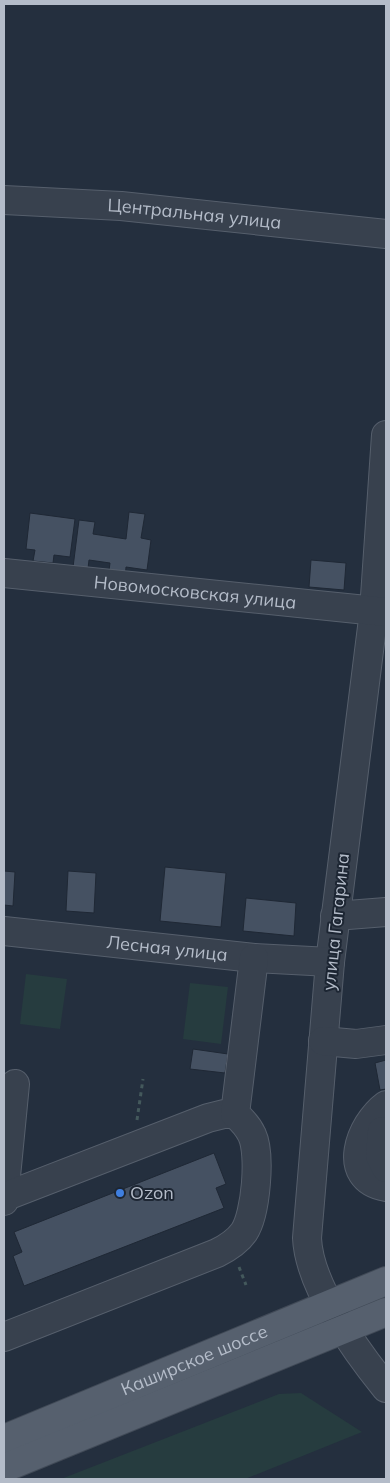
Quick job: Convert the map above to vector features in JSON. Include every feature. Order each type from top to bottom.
[{"type":"main road","name":"Каширское шоссе","points":[[4,1439],[386,1281]]},
{"type":"main road","name":"Каширское шоссе","points":[[4,1468],[386,1312]]},
{"type":"street","name":"Центральная улица","points":[[4,200],[121,206],[386,234]]},
{"type":"street","name":"улица Гагарина","points":[[386,435],[380,611],[335,916],[323,1042],[308,1245],[311,1267],[344,1329],[386,1388]]},
{"type":"street","name":"Новомосковская улица","points":[[4,573],[380,611]]},
{"type":"street","points":[[335,916],[386,912]]},
{"type":"street","name":"Лесная улица","points":[[4,931],[254,958],[330,962]]},
{"type":"street","points":[[4,1333],[206,1258],[236,1242],[244,1232],[250,1219],[256,1159],[252,1135],[235,1114],[254,958]]},
{"type":"street","points":[[323,1042],[356,1044],[386,1036]]},
{"type":"street","points":[[4,1201],[16,1084]]},
{"type":"street","points":[[4,1197],[217,1115],[235,1114]]},
{"type":"street","points":[[386,1168],[380,1156],[385,1121],[369,1121],[361,1136],[358,1153],[364,1174],[374,1183],[386,1187]]},
{"type":"path","points":[[133,1147],[143,1079]]},
{"type":"green space","points":[[26,974],[67,979],[60,1029],[20,1024]]},
{"type":"green space","points":[[190,983],[228,987],[221,1044],[183,1039]]},
{"type":"green space","points":[[301,1393],[362,1432],[245,1479],[61,1479],[279,1394]]},
{"type":"building","points":[[129,512],[145,514],[141,538],[151,540],[147,570],[126,567],[125,580],[108,578],[110,563],[89,560],[87,577],[72,575],[79,520],[95,522],[93,534],[126,539]]},
{"type":"building","points":[[30,513],[75,519],[70,557],[54,555],[53,563],[33,561],[35,550],[26,549]]},
{"type":"building","points":[[311,560],[346,563],[344,590],[309,587]]},
{"type":"building","points":[[165,867],[226,873],[221,927],[160,921]]},
{"type":"building","points":[[4,871],[15,872],[13,906],[4,905]]},
{"type":"building","points":[[68,871],[96,873],[94,913],[66,911]]},
{"type":"building","points":[[246,898],[296,903],[294,936],[243,931]]},
{"type":"building","points":[[193,1049],[228,1054],[225,1073],[190,1069]]},
{"type":"building","points":[[386,1060],[386,1089],[380,1090],[375,1063]]},
{"type":"building","points":[[214,1153],[226,1184],[216,1188],[224,1208],[24,1286],[13,1256],[22,1252],[14,1232]]},
{"type":"place","name":"Ozon","points":[[120,1193]]}]
